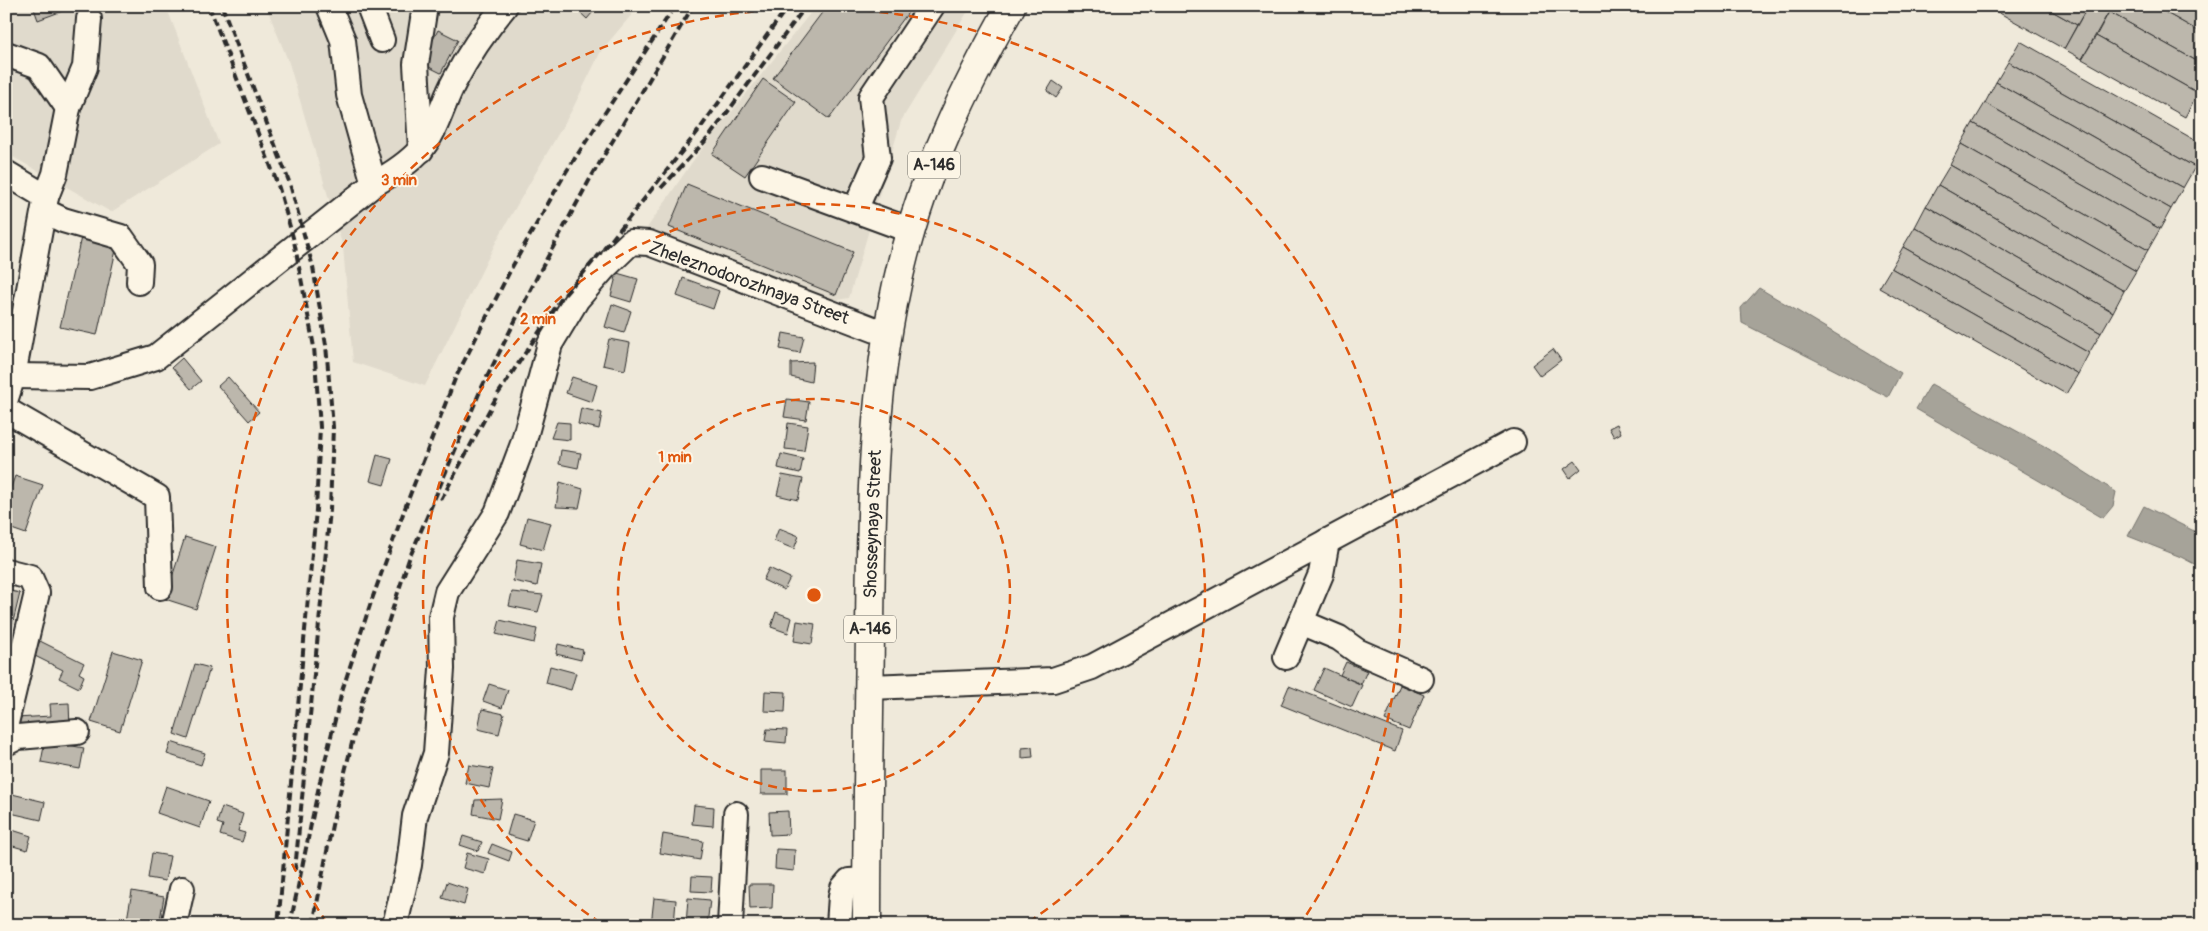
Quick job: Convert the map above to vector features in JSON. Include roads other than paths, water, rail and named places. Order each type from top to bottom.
[{"type":"highway","name":"А-146","points":[[886,334],[902,261],[923,193],[951,121],[1011,6]]},
{"type":"highway","name":"Shosseynaya Street","points":[[866,925],[873,481],[878,402],[886,334]]},
{"type":"street","points":[[330,6],[343,40],[349,95],[374,184]]},
{"type":"street","points":[[369,6],[382,40]]},
{"type":"street","points":[[420,150],[416,64],[425,6]]},
{"type":"street","points":[[89,19],[86,67],[68,108],[55,174],[45,204],[10,387],[90,377],[156,357],[374,184],[401,166],[420,150],[436,124],[454,82],[488,28],[506,6]]},
{"type":"street","points":[[855,210],[878,158],[871,97],[932,6]]},
{"type":"street","points":[[6,54],[39,66],[68,108]]},
{"type":"street","points":[[6,173],[63,220],[121,236],[140,264],[138,282]]},
{"type":"street","points":[[762,176],[912,231]]},
{"type":"street","name":"Zheleznodorozhnaya Street","points":[[395,925],[409,865],[415,816],[436,753],[442,669],[441,617],[447,592],[497,513],[523,444],[550,344],[577,299],[630,242],[649,243],[886,334]]},
{"type":"street","points":[[6,410],[157,497],[160,586]]},
{"type":"street","points":[[869,687],[1053,680],[1092,667],[1513,442]]},
{"type":"street","points":[[1286,657],[1321,574],[1327,541]]},
{"type":"street","points":[[6,571],[30,577],[37,592],[6,723]]},
{"type":"street","points":[[1301,622],[1339,638],[1356,651],[1421,678]]},
{"type":"street","points":[[6,743],[18,737],[78,732]]},
{"type":"street","points":[[730,925],[736,814]]},
{"type":"street","points":[[839,925],[843,888],[849,881],[867,880]]},
{"type":"street","points":[[174,925],[182,889]]},
{"type":"railway","points":[[209,6],[279,188],[294,241],[314,347],[320,427],[316,510],[278,925]]},
{"type":"railway","points":[[222,6],[290,184],[313,267],[326,345],[333,427],[330,510],[295,870]]},
{"type":"railway","points":[[290,925],[319,786],[342,691],[371,602],[455,379],[512,267],[566,172],[675,6]]},
{"type":"railway","points":[[313,925],[332,825],[362,702],[409,559],[481,389],[539,273],[590,179],[693,6]]},
{"type":"railway","points":[[441,500],[498,394],[561,299],[609,243],[699,130],[788,6]]},
{"type":"railway","points":[[661,188],[709,137],[806,6]]}]
